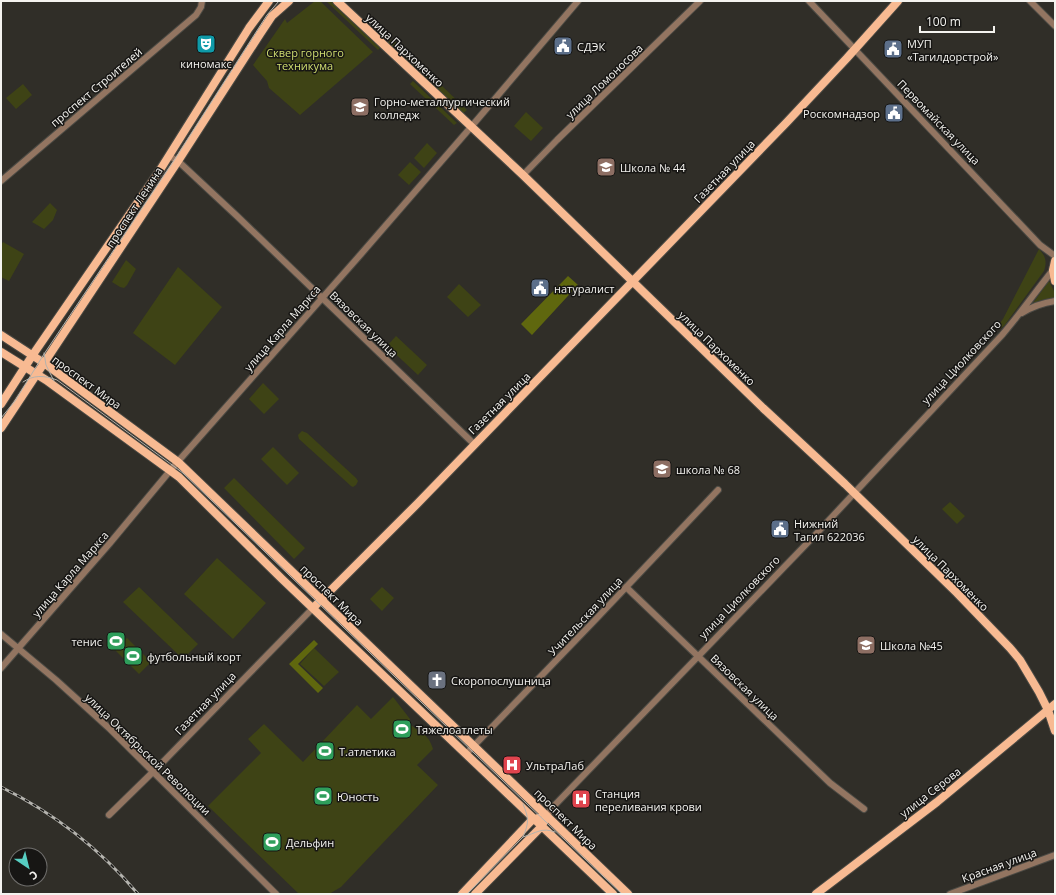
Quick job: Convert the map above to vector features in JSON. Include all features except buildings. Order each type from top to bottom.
[{"type":"main road","name":"проспект Ленина","points":[[1,404],[24,367],[169,156],[249,28],[269,1]]},
{"type":"main road","name":"проспект Ленина","points":[[1,428],[272,16],[289,1]]},
{"type":"main road","name":"улица Пархоменко","points":[[338,1],[523,175],[777,422],[957,593],[1010,648],[1027,670],[1048,710],[1055,731]]},
{"type":"main road","name":"Газетная улица","points":[[313,608],[413,508],[790,119],[898,1]]},
{"type":"main road","points":[[1055,261],[1053,270],[1055,281]]},
{"type":"main road","name":"проспект Мира","points":[[1,336],[44,363],[178,462],[628,894]]},
{"type":"main road","name":"проспект Мира","points":[[1,352],[37,374],[171,471],[202,499],[541,827],[614,894]]},
{"type":"main road","name":"улица Серова","points":[[816,894],[936,802],[1055,704]]},
{"type":"main road","points":[[462,894],[533,819],[547,816]]},
{"type":"main road","name":"улица Циолковского","points":[[475,894],[541,827],[547,816]]},
{"type":"street","name":"улица Карла Маркса","points":[[1,668],[178,462],[471,127],[578,1]]},
{"type":"street","name":"улица Ломоносова","points":[[523,175],[700,1]]},
{"type":"street","name":"Первомайская улица","points":[[809,1],[1040,245],[1055,256]]},
{"type":"street","points":[[1030,1],[1055,26]]},
{"type":"street","name":"проспект Строителей","points":[[1,181],[196,15],[202,4]]},
{"type":"street","name":"Вязовская улица","points":[[169,156],[178,161],[238,217],[474,444]]},
{"type":"street","name":"улица Циолковского","points":[[1019,315],[1028,300],[1053,270]]},
{"type":"street","name":"улица Циолковского","points":[[547,816],[552,808],[578,783],[854,494],[1019,315],[1030,307],[1055,301]]},
{"type":"street","name":"Учительская улица","points":[[466,754],[718,490]]},
{"type":"street","name":"Вязовская улица","points":[[626,587],[834,787],[864,809]]},
{"type":"street","name":"Газетная улица","points":[[109,815],[313,608]]},
{"type":"street","name":"улица Октябрьской Революции","points":[[1,634],[62,685],[110,729],[276,894]]},
{"type":"street","name":"Красная улица","points":[[950,894],[1055,855]]},
{"type":"green space","name":"Сквер горного техникума","points":[[315,1],[320,1],[373,52],[300,115],[269,88],[267,81],[253,65],[285,19],[287,23]]},
{"type":"green space","points":[[326,1],[332,1],[380,48],[378,50]]},
{"type":"green space","points":[[393,39],[467,110],[461,115],[387,43]]},
{"type":"green space","points":[[413,81],[457,123],[454,125],[410,84]]},
{"type":"green space","points":[[23,84],[32,95],[16,109],[6,98]]},
{"type":"green space","points":[[526,112],[543,128],[531,141],[514,126]]},
{"type":"green space","points":[[427,143],[437,153],[424,168],[414,158]]},
{"type":"green space","points":[[410,162],[421,172],[409,185],[398,175]]},
{"type":"green space","points":[[50,203],[57,210],[53,220],[44,229],[32,222]]},
{"type":"green space","points":[[3,242],[24,254],[9,281],[1,277],[1,245]]},
{"type":"green space","points":[[1039,249],[1045,259],[1044,271],[1004,326],[1000,329],[996,328],[1003,319]]},
{"type":"green space","points":[[126,260],[136,269],[124,288],[112,282]]},
{"type":"green space","points":[[178,267],[222,307],[175,365],[133,333]]},
{"type":"green space","points":[[568,276],[578,285],[532,335],[521,324]]},
{"type":"green space","points":[[1049,281],[1055,293],[1055,298],[1045,299],[1033,303]]},
{"type":"green space","points":[[459,284],[481,305],[468,317],[447,297]]},
{"type":"green space","points":[[396,336],[427,365],[418,375],[387,346]]},
{"type":"green space","points":[[263,383],[279,399],[264,414],[249,399]]},
{"type":"green space","points":[[302,431],[307,433],[356,478],[358,481],[356,485],[353,487],[351,486],[299,439],[298,435]]},
{"type":"green space","points":[[273,447],[299,473],[287,485],[261,459]]},
{"type":"green space","points":[[234,478],[305,548],[294,559],[224,488]]},
{"type":"green space","points":[[950,502],[965,516],[957,524],[942,509]]},
{"type":"green space","points":[[217,558],[266,603],[233,639],[184,594]]},
{"type":"green space","points":[[139,587],[198,644],[183,659],[123,602]]},
{"type":"green space","points":[[382,587],[394,598],[382,611],[370,599]]},
{"type":"green space","name":"тенис","points":[[119,631],[126,638],[114,651],[106,644]]},
{"type":"green space","name":"футбольный корт","points":[[127,638],[151,662],[139,674],[115,650]]},
{"type":"green space","points":[[314,640],[318,644],[298,664],[323,688],[318,693],[289,664]]},
{"type":"green space","points":[[314,648],[339,672],[324,686],[300,664]]},
{"type":"green space","name":"Юность","points":[[393,697],[410,719],[409,723],[429,739],[433,749],[417,765],[438,785],[341,887],[329,894],[299,894],[208,806],[261,753],[248,739],[264,724],[303,762],[357,705],[371,719]]},
{"type":"tram line","points":[[1,418],[15,401],[44,354],[175,159],[267,15],[279,1]]},
{"type":"tram line","points":[[44,353],[46,365],[54,381]]},
{"type":"tram line","points":[[23,382],[39,376],[57,380],[183,473],[622,894]]},
{"type":"tram line","points":[[467,894],[523,837],[528,820],[523,804]]},
{"type":"tram line","points":[[523,837],[543,830],[555,832]]},
{"type":"railway","points":[[1,787],[39,808],[75,833],[108,862],[138,894]]},
{"type":"place","name":"киномакс","points":[[206,44]]},
{"type":"place","name":"СДЭК","points":[[563,46]]},
{"type":"place","name":"МУП «Тагилдорстрой»","points":[[893,49]]},
{"type":"place","name":"Горно-металлургический колледж","points":[[360,107]]},
{"type":"place","name":"Роскомнадзор","points":[[894,113]]},
{"type":"place","name":"Школа № 44","points":[[606,167]]},
{"type":"place","name":"натуралист","points":[[540,288]]},
{"type":"place","name":"школа № 68","points":[[662,469]]},
{"type":"place","name":"Нижний Тагил 622036","points":[[780,529]]},
{"type":"place","name":"тенис","points":[[116,641]]},
{"type":"place","name":"Школа №45","points":[[866,645]]},
{"type":"place","name":"футбольный корт","points":[[133,656]]},
{"type":"place","name":"Скоропослушница","points":[[437,680]]},
{"type":"place","name":"Тяжелоатлеты","points":[[402,729]]},
{"type":"place","name":"Т.атлетика","points":[[325,751]]},
{"type":"place","name":"УльтраЛаб","points":[[512,765]]},
{"type":"place","name":"Юность","points":[[323,796]]},
{"type":"place","name":"Станция переливания крови","points":[[581,799]]},
{"type":"place","name":"Дельфин","points":[[272,842]]}]
